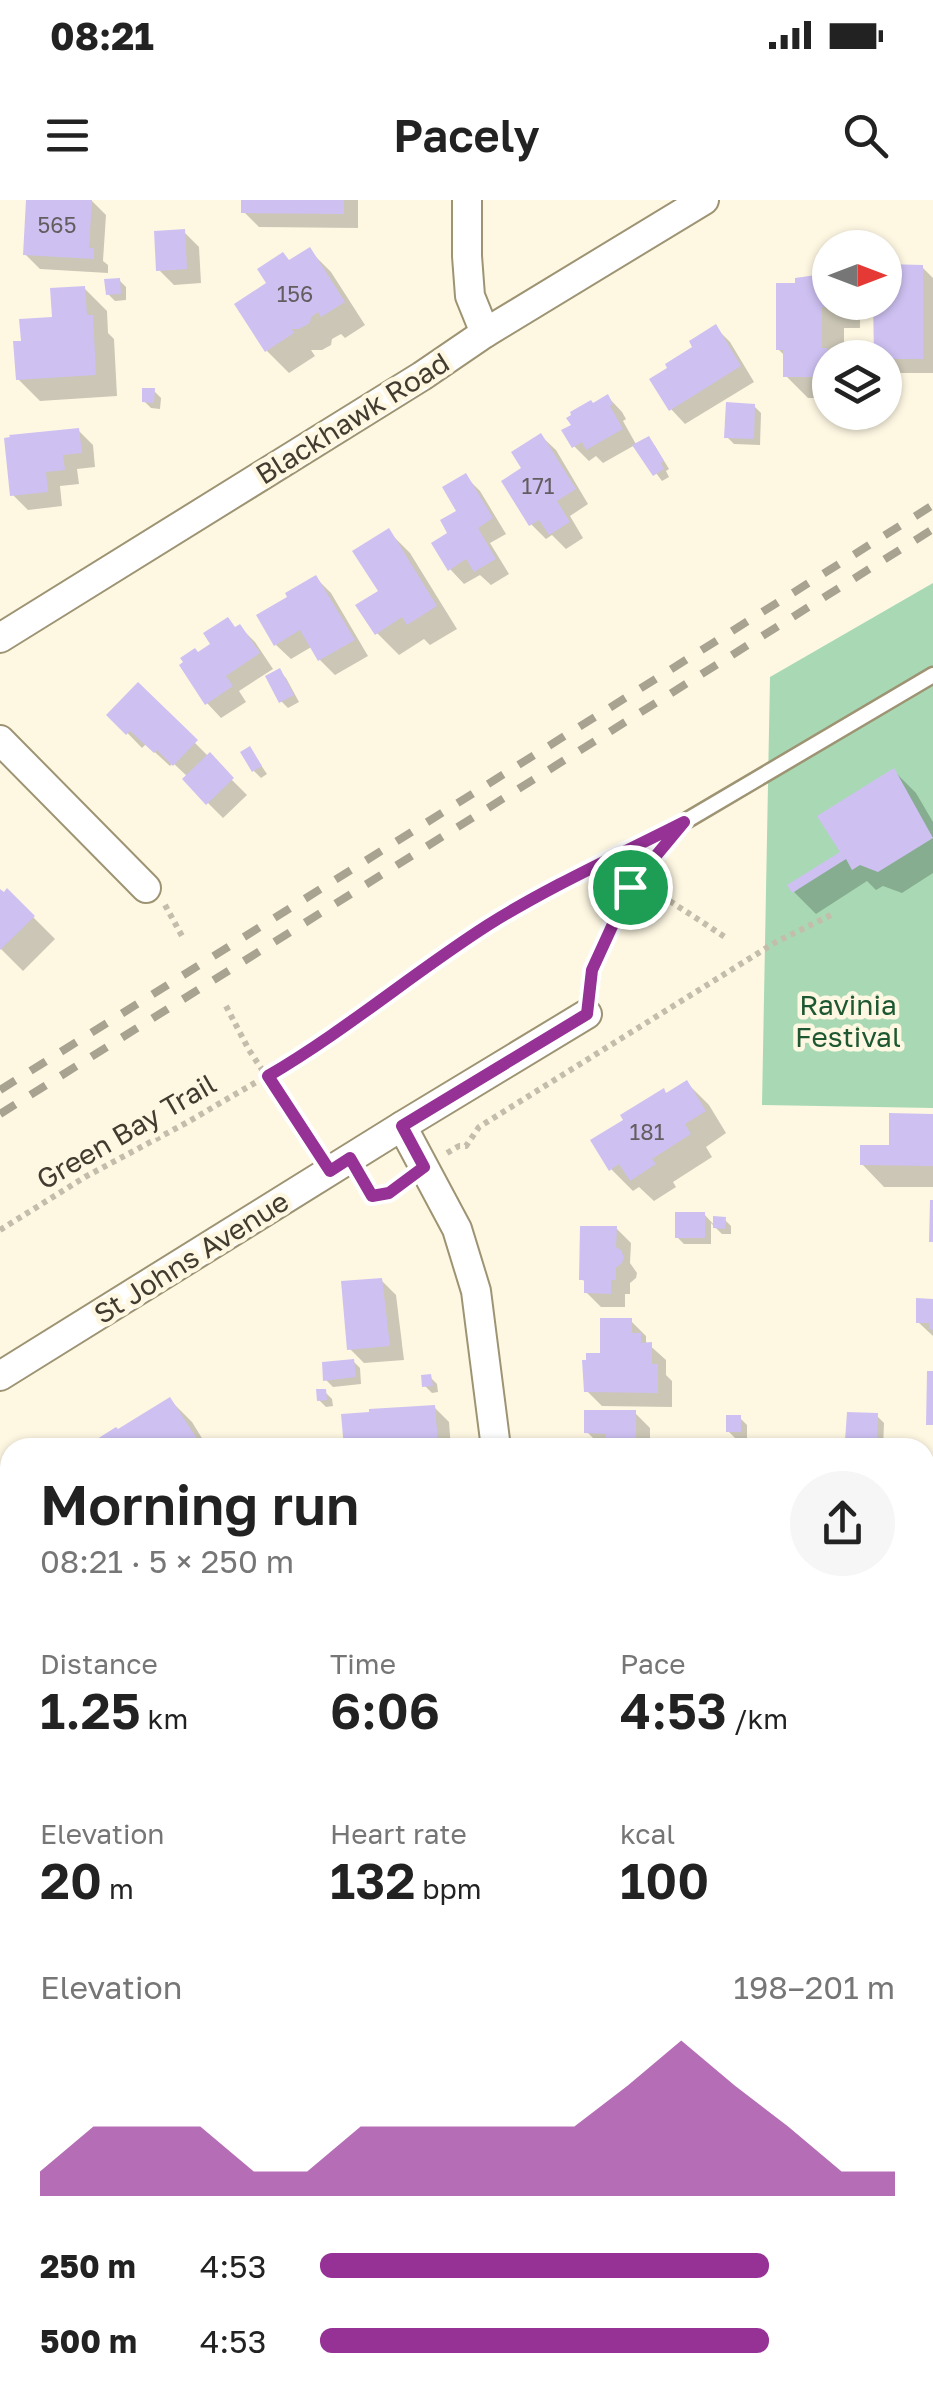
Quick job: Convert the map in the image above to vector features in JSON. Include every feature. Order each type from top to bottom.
[{"type":"street","points":[[467,200],[470,296],[484,334]]},
{"type":"street","name":"Blackhawk Road","points":[[0,638],[704,200]]},
{"type":"street","points":[[0,740],[146,888]]},
{"type":"street","name":"St Johns Avenue","points":[[0,1376],[587,1014]]},
{"type":"street","points":[[402,1126],[457,1229],[476,1291],[495,1438]]},
{"type":"lane","points":[[587,1014],[592,970],[630,887],[684,822],[933,674]]},
{"type":"path","name":"Green Bay Trail","points":[[0,1230],[86,1177],[306,1054],[487,926],[636,846]]},
{"type":"path","points":[[638,880],[728,938]]},
{"type":"path","points":[[226,1006],[268,1076],[340,1164],[372,1196],[389,1193],[458,1146],[466,1146],[478,1127],[759,952],[830,915]]},
{"type":"green space","name":"Ravinia Festival","points":[[933,583],[933,1108],[762,1105],[770,677]]},
{"type":"building","points":[[26,200],[92,200],[89,248],[94,248],[94,259],[23,255]]},
{"type":"building","points":[[241,200],[344,200],[344,214],[241,213]]},
{"type":"building","points":[[185,229],[187,269],[156,271],[154,231]]},
{"type":"building","points":[[310,247],[345,302],[321,317],[318,312],[310,323],[292,329],[294,333],[265,352],[234,304],[266,283],[257,269],[283,252],[289,260]]},
{"type":"building","points":[[902,264],[923,265],[923,359],[902,359],[902,340],[874,340],[873,320],[902,320]]},
{"type":"building","points":[[812,276],[812,320],[822,320],[822,340],[812,340],[812,377],[783,377],[783,350],[776,350],[776,283],[795,283],[795,278]]},
{"type":"building","points":[[120,278],[121,294],[106,295],[104,279]]},
{"type":"building","points":[[85,286],[87,315],[93,315],[96,375],[16,380],[13,341],[21,341],[19,319],[52,317],[50,288]]},
{"type":"building","points":[[716,324],[741,366],[669,411],[649,379],[692,347],[689,341]]},
{"type":"building","points":[[142,388],[155,388],[154,403],[142,402]]},
{"type":"building","points":[[608,394],[623,429],[586,450],[582,442],[572,448],[561,430],[571,425],[566,418],[570,412]]},
{"type":"building","points":[[726,402],[755,404],[754,439],[724,438]]},
{"type":"building","points":[[79,428],[82,453],[63,455],[65,470],[46,472],[48,492],[10,496],[4,438]]},
{"type":"building","points":[[541,433],[576,489],[557,501],[570,522],[549,535],[539,520],[529,526],[501,481],[521,468],[511,452]]},
{"type":"building","points":[[649,436],[664,461],[664,469],[653,476],[632,445]]},
{"type":"building","points":[[466,473],[493,518],[478,528],[496,559],[474,572],[466,559],[448,571],[431,543],[447,533],[440,520],[456,511],[442,487]]},
{"type":"building","points":[[389,528],[437,606],[407,625],[402,617],[375,635],[355,605],[378,591],[352,551]]},
{"type":"building","points":[[316,575],[355,640],[318,661],[300,630],[274,646],[256,615]]},
{"type":"building","points":[[228,617],[235,627],[240,624],[260,653],[226,676],[233,686],[205,705],[179,665],[183,662],[180,658],[210,644],[203,633]]},
{"type":"building","points":[[280,668],[294,695],[279,703],[265,676]]},
{"type":"building","points":[[138,682],[198,740],[173,766],[130,731],[126,735],[106,715]]},
{"type":"building","points":[[250,746],[262,766],[252,772],[240,752]]},
{"type":"building","points":[[210,752],[234,778],[206,805],[182,779]]},
{"type":"building","points":[[894,768],[933,838],[878,872],[860,865],[852,870],[846,859],[792,893],[787,885],[840,852],[817,816]]},
{"type":"building","points":[[7,888],[35,916],[0,950],[0,889],[4,892]]},
{"type":"building","points":[[687,1080],[706,1111],[685,1124],[691,1134],[652,1159],[656,1164],[630,1181],[619,1164],[609,1171],[590,1140],[623,1120],[620,1115],[664,1088],[666,1093]]},
{"type":"building","points":[[889,1113],[933,1114],[933,1166],[860,1165],[860,1145],[889,1145]]},
{"type":"building","points":[[933,1200],[933,1242],[929,1242]]},
{"type":"building","points":[[675,1212],[705,1212],[705,1238],[675,1238]]},
{"type":"building","points":[[713,1216],[726,1217],[725,1229],[713,1228]]},
{"type":"building","points":[[580,1226],[617,1226],[616,1247],[624,1257],[616,1268],[616,1280],[611,1280],[611,1294],[584,1293],[584,1280],[579,1280]]},
{"type":"building","points":[[382,1278],[390,1346],[347,1350],[341,1281]]},
{"type":"building","points":[[916,1298],[933,1299],[933,1330],[929,1323],[916,1323]]},
{"type":"building","points":[[600,1318],[632,1318],[632,1333],[641,1333],[641,1343],[652,1342],[652,1364],[658,1364],[658,1393],[584,1392],[582,1360],[586,1360],[586,1353],[600,1353]]},
{"type":"building","points":[[354,1359],[356,1377],[323,1381],[322,1362]]},
{"type":"building","points":[[927,1371],[933,1371],[933,1425],[926,1425]]},
{"type":"building","points":[[431,1374],[433,1386],[422,1387],[421,1375]]},
{"type":"building","points":[[316,1389],[326,1389],[327,1400],[317,1401]]},
{"type":"building","points":[[170,1397],[196,1438],[99,1438]]},
{"type":"building","points":[[435,1405],[438,1438],[343,1438],[341,1414]]},
{"type":"building","points":[[584,1410],[636,1410],[636,1438],[584,1433]]},
{"type":"building","points":[[847,1412],[878,1413],[877,1438],[845,1438]]},
{"type":"building","points":[[726,1415],[741,1415],[741,1432],[726,1432]]},
{"type":"railway","points":[[0,1090],[933,505]]},
{"type":"railway","points":[[0,1114],[933,529]]},
{"type":"route","points":[[684,822],[630,887],[592,970],[587,1014],[402,1126],[424,1167],[389,1193],[372,1196],[350,1158],[330,1171],[268,1076],[306,1054],[487,926],[539,895],[684,822]]}]
